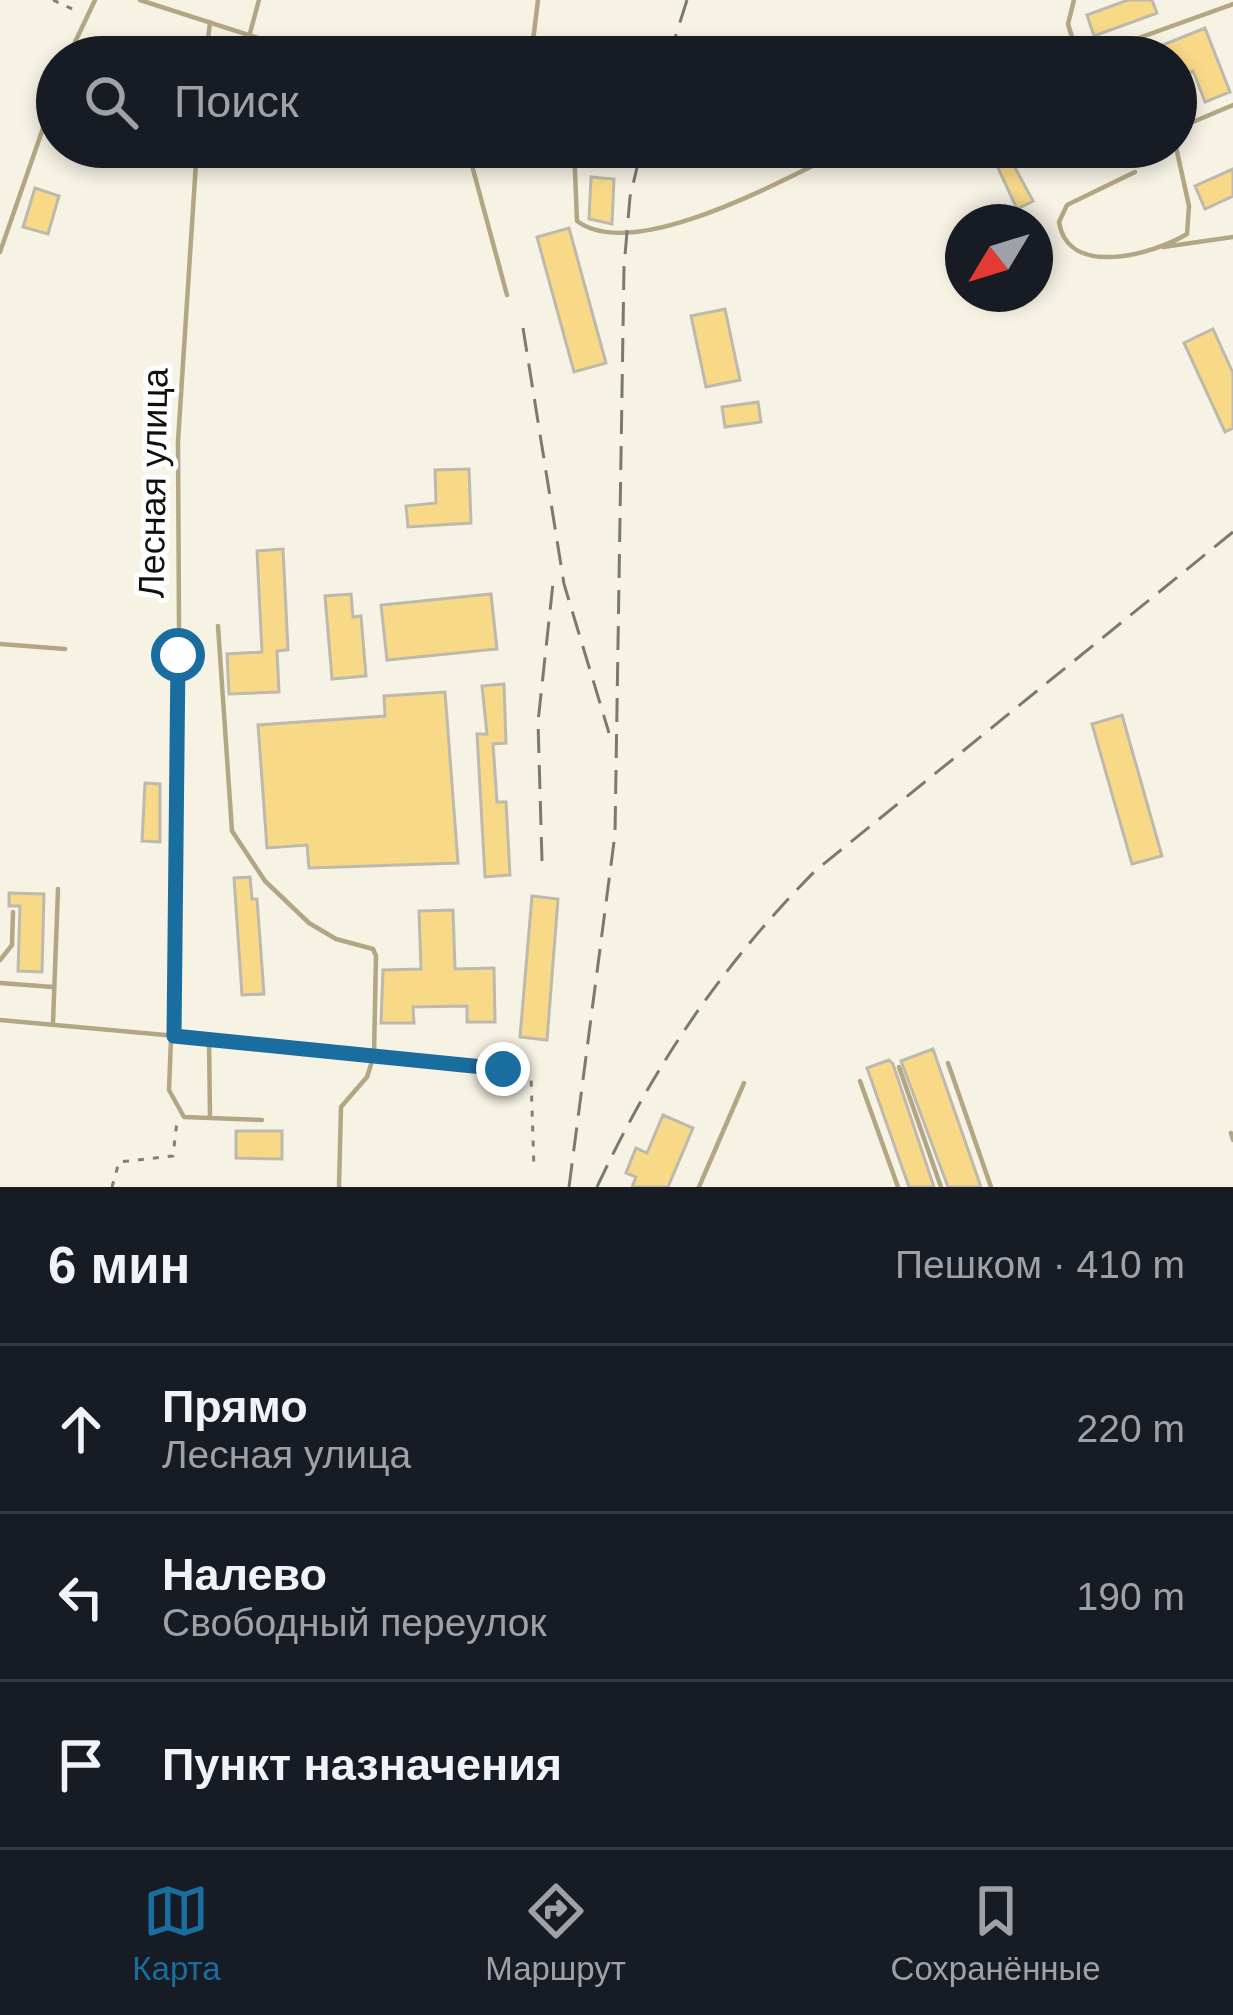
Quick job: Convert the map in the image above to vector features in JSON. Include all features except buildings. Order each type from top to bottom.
[{"type":"lane","points":[[76,36],[95,0]]},
{"type":"lane","points":[[140,0],[258,36]]},
{"type":"lane","points":[[250,33],[259,0]]},
{"type":"lane","points":[[534,36],[538,0]]},
{"type":"lane","points":[[1074,0],[1069,24],[1074,36]]},
{"type":"lane","points":[[1142,36],[1233,4]]},
{"type":"lane","points":[[208,36],[210,22]]},
{"type":"lane","points":[[1197,120],[1233,104]]},
{"type":"lane","points":[[0,251],[36,148]]},
{"type":"lane","name":"Лесная улица","points":[[177,1112],[170,1090],[178,441],[196,168]]},
{"type":"lane","points":[[473,168],[507,296]]},
{"type":"lane","points":[[574,168],[575,212],[582,225],[636,236],[802,168]]},
{"type":"lane","points":[[1158,247],[1190,229],[1180,168]]},
{"type":"lane","points":[[1135,172],[1066,205],[1060,232],[1073,247],[1093,256],[1197,246],[1233,237]]},
{"type":"lane","points":[[218,626],[232,831],[265,881],[309,923],[336,939],[373,949],[378,996],[374,1055],[367,1077],[341,1107],[339,1187]]},
{"type":"lane","points":[[0,644],[65,649]]},
{"type":"lane","points":[[52,1023],[58,889]]},
{"type":"lane","points":[[0,960],[11,945],[14,913]]},
{"type":"lane","points":[[0,983],[53,987]]},
{"type":"lane","points":[[0,1020],[516,1067]]},
{"type":"lane","points":[[209,1039],[210,1118]]},
{"type":"lane","points":[[948,1063],[991,1187]]},
{"type":"lane","points":[[899,1067],[941,1187]]},
{"type":"lane","points":[[860,1081],[898,1187]]},
{"type":"lane","points":[[699,1187],[744,1084]]},
{"type":"lane","points":[[177,1112],[262,1120]]},
{"type":"path","points":[[53,0],[84,14]]},
{"type":"path","points":[[516,1067],[531,1077],[534,1169]]},
{"type":"path","points":[[112,1187],[118,1162],[173,1156],[177,1112]]},
{"type":"railway","points":[[676,36],[687,0]]},
{"type":"railway","points":[[569,1187],[615,834],[624,267],[637,168]]},
{"type":"railway","points":[[523,328],[564,584],[609,733]]},
{"type":"railway","points":[[597,1187],[641,1100],[692,1020],[749,944],[815,871],[1233,532]]},
{"type":"railway","points":[[542,861],[538,722],[554,574]]},
{"type":"route","points":[[178,655],[174,1036],[503,1069]]}]
